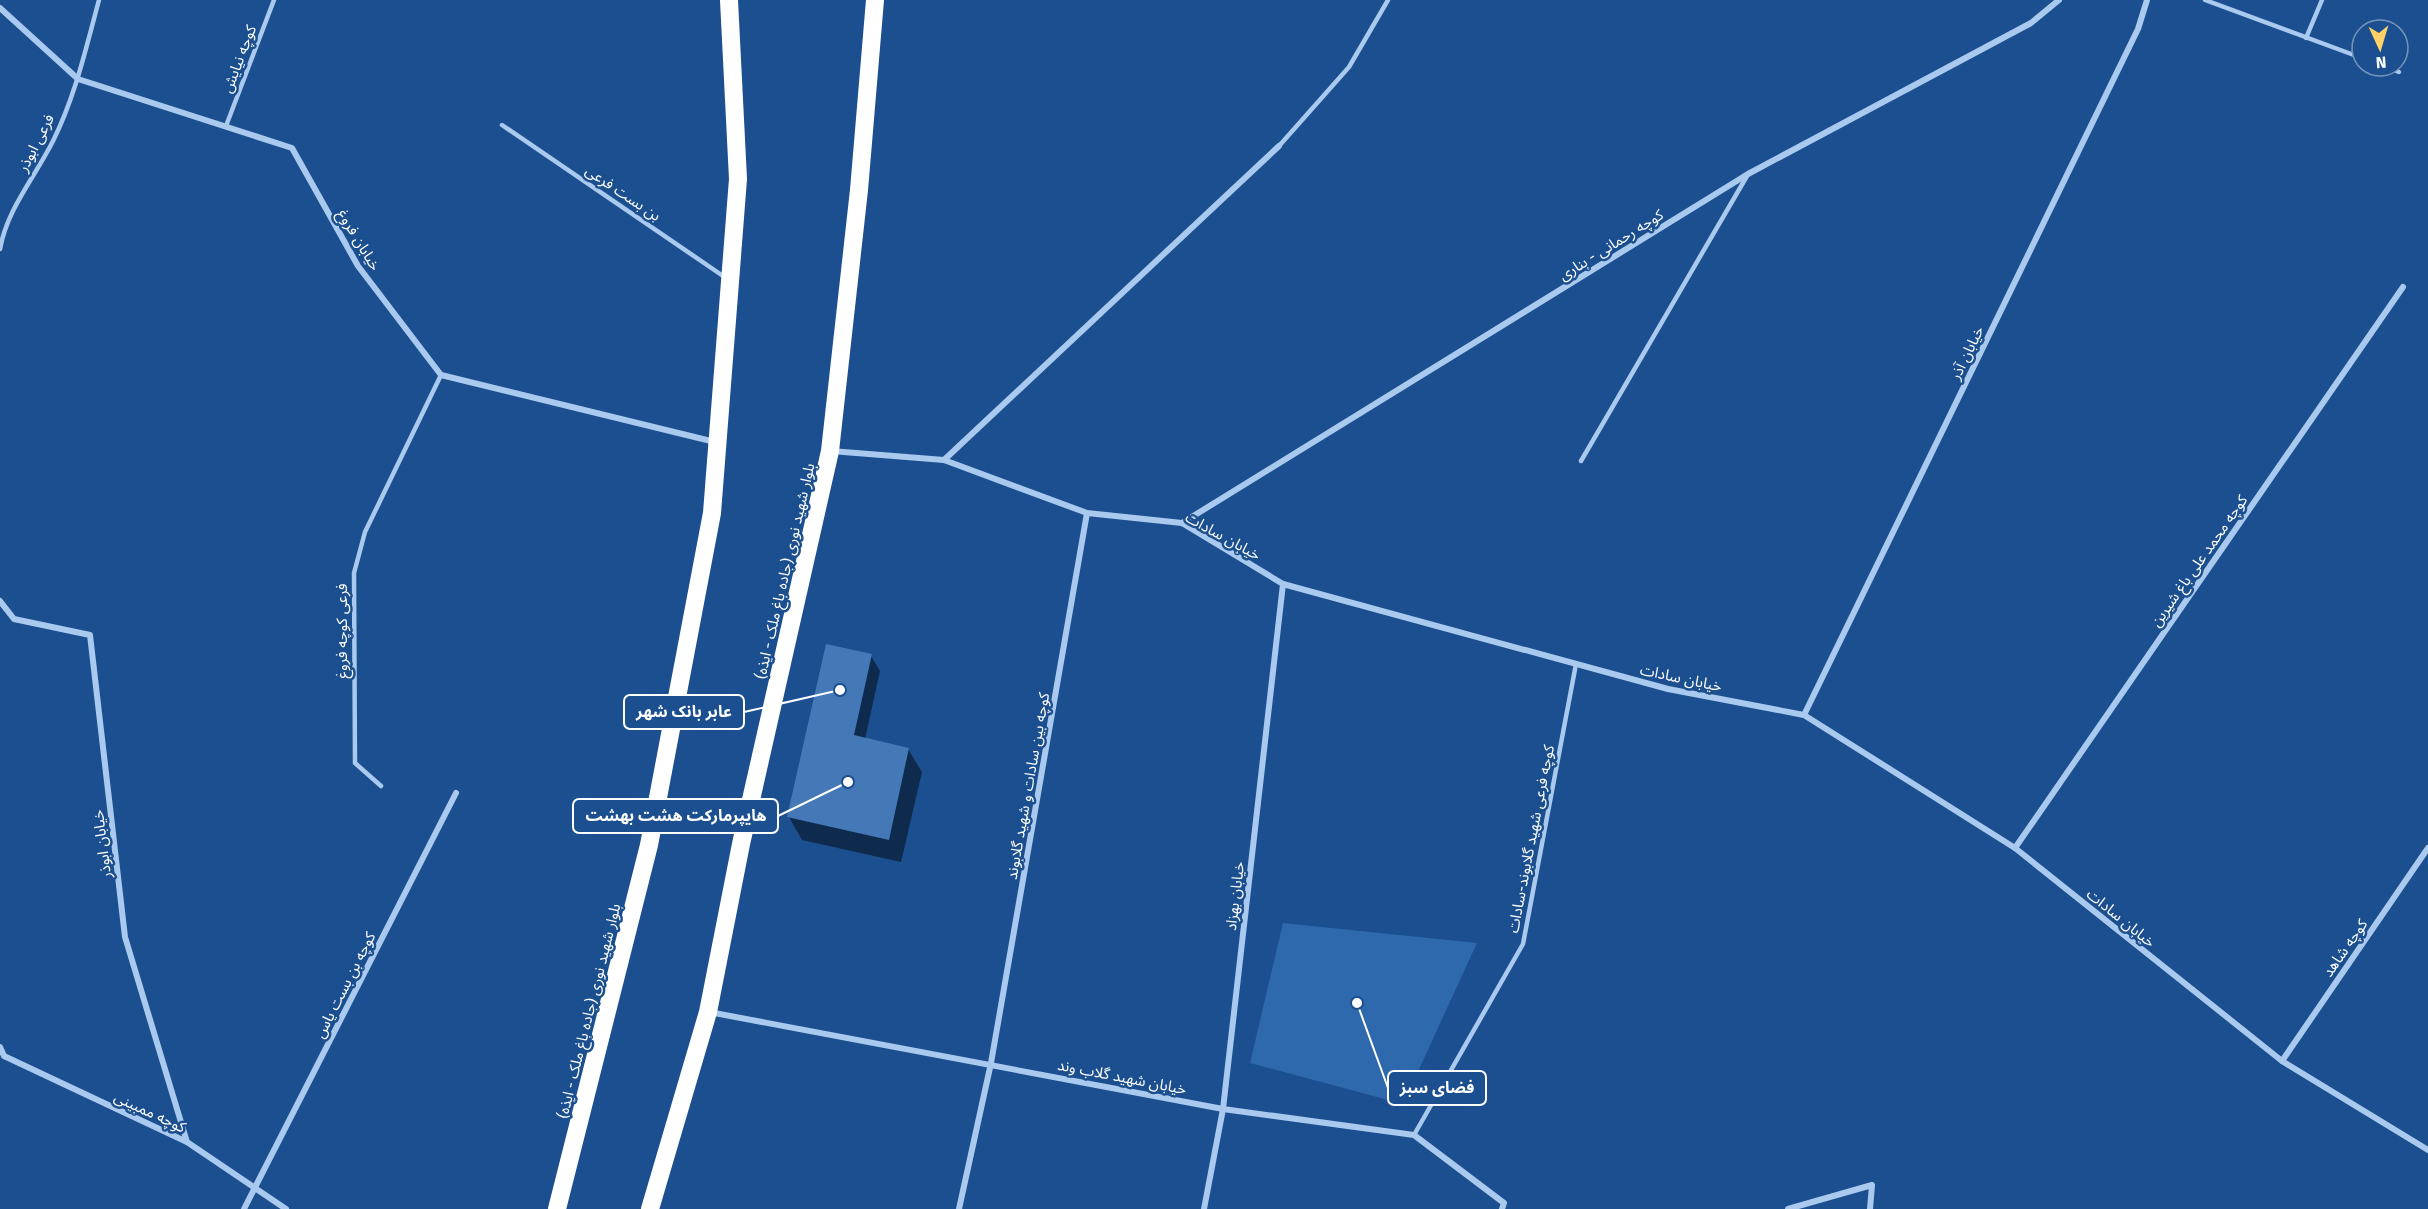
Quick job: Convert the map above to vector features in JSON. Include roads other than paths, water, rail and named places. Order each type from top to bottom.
[{"type":"highway","name":"بلوار شهید نوری (جاده باغ ملک - ایذه)","points":[[557,1209],[649,845],[712,513],[738,179],[729,0]]},
{"type":"highway","name":"بلوار شهید نوری (جاده باغ ملک - ایذه)","points":[[650,1209],[708,1012],[741,844],[830,451],[859,190],[875,0]]},
{"type":"street","name":"کوچه رحمانی - بناری","points":[[1182,523],[1748,174],[2031,23],[2059,0]]},
{"type":"street","name":"خیابان آذر","points":[[1804,715],[2138,29],[2147,0]]},
{"type":"street","name":"خیابان فروغ","points":[[0,8],[78,79],[292,148],[358,266],[441,375]]},
{"type":"street","points":[[944,460],[1279,146]]},
{"type":"street","name":"کوچه محمد علی باغ شیرین","points":[[2015,848],[2403,286]]},
{"type":"street","points":[[441,375],[718,442]]},
{"type":"street","name":"خیابان سادات","points":[[830,451],[944,460],[1088,513],[1182,523],[1283,584],[1668,689],[1804,715],[2015,848],[2282,1061],[2428,1150]]},
{"type":"street","name":"کوچه بین سادات و شهید گلابوند","points":[[959,1209],[991,1063],[1088,513]]},
{"type":"street","name":"خیابان بهزاد","points":[[1204,1209],[1223,1109],[1283,584]]},
{"type":"street","name":"خیابان ابوذر","points":[[0,601],[14,619],[90,635],[125,937],[187,1142]]},
{"type":"street","name":"کوچه بن بست یاس","points":[[244,1209],[456,793]]},
{"type":"street","name":"کوچه شاهد","points":[[2282,1061],[2428,848]]},
{"type":"street","name":"خیابان شهید گلاب وند","points":[[708,1012],[991,1063],[1223,1109],[1414,1135],[1504,1203],[1502,1209]]},
{"type":"street","points":[[0,1047],[4,1056],[0,1063]]},
{"type":"street","name":"کوچه ممبینی","points":[[4,1056],[187,1142],[286,1209]]},
{"type":"street","points":[[1788,1209],[1872,1185],[1870,1209]]},
{"type":"lane","name":"فرعی ابوذر","points":[[0,249],[4,228],[53,141],[78,79],[99,0]]},
{"type":"lane","name":"کوچه نیایش","points":[[226,126],[274,0]]},
{"type":"lane","points":[[1279,146],[1348,67],[1388,0]]},
{"type":"lane","points":[[2205,0],[2350,54]]},
{"type":"lane","points":[[2306,38],[2322,0]]},
{"type":"lane","name":"بن بست فرعی","points":[[502,125],[730,281]]},
{"type":"lane","points":[[1581,461],[1748,174]]},
{"type":"lane","name":"فرعی کوچه فروغ","points":[[381,786],[355,763],[354,573],[365,532],[441,375]]},
{"type":"lane","name":"کوچه فرعی شهید گلابوند-سادات","points":[[1414,1135],[1523,944],[1576,664]]},
{"type":"place","name":"عابر بانک شهر","points":[[840,690]]},
{"type":"place","name":"هایپرمارکت هشت بهشت","points":[[848,782]]},
{"type":"place","name":"فضای سبز","points":[[1357,1003]]}]
